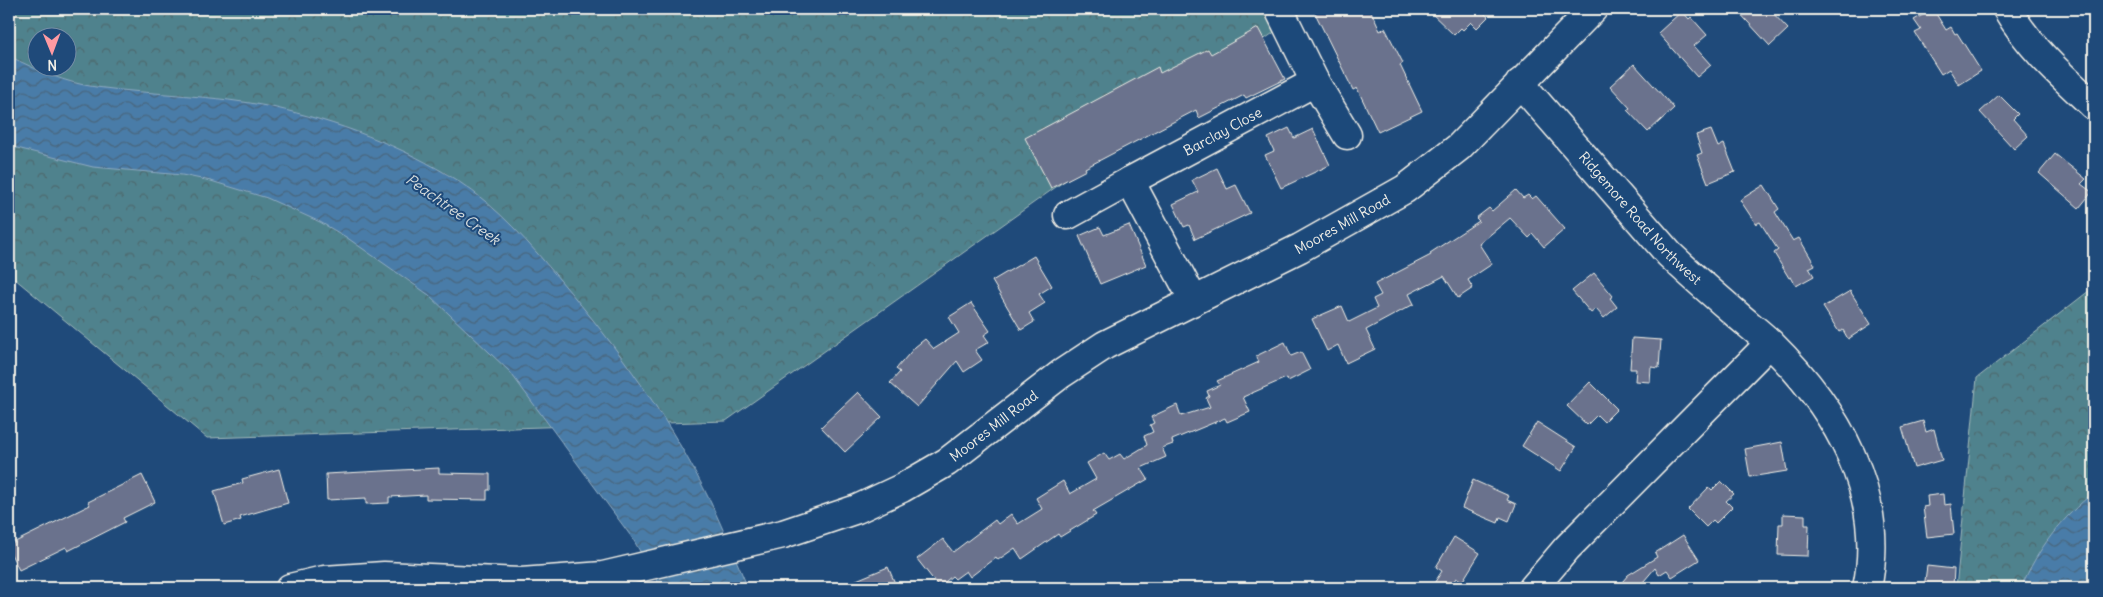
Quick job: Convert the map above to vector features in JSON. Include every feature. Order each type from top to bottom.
[{"type":"street","points":[[1279,9],[1314,82],[1347,135]]},
{"type":"street","name":"Moores Mill Road","points":[[290,588],[384,576],[521,582],[603,576],[783,534],[857,509],[902,488],[947,462],[1061,374],[1105,345],[1300,248],[1405,189],[1459,147],[1593,9]]},
{"type":"street","points":[[2007,9],[2015,24],[2044,59],[2094,106]]},
{"type":"street","name":"Barclay Close","points":[[1068,215],[1314,82]]},
{"type":"street","name":"Ridgemore Road Northwest","points":[[1520,83],[1669,254],[1696,280],[1770,343],[1798,373],[1827,410],[1853,456],[1862,482],[1869,514],[1871,546],[1867,588]]},
{"type":"street","points":[[1130,181],[1194,301]]},
{"type":"street","points":[[1533,588],[1567,548],[1770,343]]},
{"type":"green space","points":[[9,9],[1307,9],[726,421],[207,438],[9,274]]},
{"type":"green space","points":[[2094,287],[2094,588],[1956,588],[1977,378]]},
{"type":"water","name":"Peachtree Creek","points":[[9,56],[28,65],[28,78],[60,78],[85,85],[118,90],[250,103],[297,113],[345,128],[392,146],[458,181],[487,202],[537,253],[603,332],[643,387],[696,473],[748,588],[661,588],[633,539],[510,372],[429,295],[346,237],[320,222],[267,198],[211,181],[182,175],[93,167],[9,146]]},
{"type":"water","points":[[2094,492],[2094,588],[2021,588],[2035,560],[2052,535],[2071,512]]},
{"type":"building","points":[[1324,9],[1370,9],[1380,31],[1385,28],[1403,63],[1400,65],[1422,111],[1378,132],[1357,88],[1353,90],[1315,13]]},
{"type":"building","points":[[1427,9],[1484,9],[1482,11],[1488,17],[1477,28],[1471,22],[1454,35]]},
{"type":"building","points":[[1736,9],[1769,9],[1788,29],[1770,46]]},
{"type":"building","points":[[1933,9],[1946,30],[1951,27],[1955,34],[1957,33],[1981,71],[1959,85],[1949,69],[1941,74],[1915,33],[1921,30],[1914,20]]},
{"type":"building","points":[[1682,11],[1689,19],[1691,17],[1707,35],[1694,46],[1711,65],[1697,77],[1658,33]]},
{"type":"building","points":[[1258,28],[1285,79],[1246,98],[1244,95],[1199,118],[1196,110],[1085,168],[1086,170],[1051,188],[1025,138],[1158,67],[1160,73],[1208,49],[1211,54]]},
{"type":"building","points":[[1634,64],[1674,108],[1648,132],[1627,110],[1630,108],[1610,86]]},
{"type":"building","points":[[1999,95],[2018,114],[2013,119],[2028,136],[2014,149],[1980,112]]},
{"type":"building","points":[[1289,128],[1294,138],[1313,129],[1330,165],[1281,188],[1265,155],[1274,151],[1268,138]]},
{"type":"building","points":[[1711,130],[1718,147],[1724,144],[1735,172],[1708,183],[1697,155],[1702,153],[1696,135]]},
{"type":"building","points":[[2055,154],[2086,179],[2081,184],[2092,192],[2079,208],[2039,173]]},
{"type":"building","points":[[1217,168],[1227,189],[1236,185],[1250,213],[1195,239],[1189,225],[1184,227],[1173,204],[1198,192],[1192,180]]},
{"type":"building","points":[[1764,185],[1779,209],[1775,212],[1793,241],[1799,238],[1815,265],[1809,268],[1814,276],[1796,286],[1774,253],[1778,250],[1760,222],[1756,224],[1740,200]]},
{"type":"building","points":[[1516,190],[1523,198],[1528,195],[1532,199],[1536,196],[1565,229],[1544,247],[1533,234],[1529,238],[1510,218],[1479,244],[1492,264],[1468,280],[1473,288],[1458,298],[1444,276],[1409,294],[1414,304],[1366,330],[1375,349],[1346,363],[1338,345],[1327,351],[1312,319],[1342,306],[1349,322],[1377,308],[1373,299],[1381,295],[1375,284],[1431,255],[1430,253],[1479,221],[1476,218],[1489,208],[1492,211]]},
{"type":"building","points":[[1129,225],[1146,265],[1100,284],[1079,236],[1100,227],[1104,235]]},
{"type":"building","points":[[1034,256],[1052,286],[1039,294],[1045,303],[1029,313],[1034,322],[1021,330],[992,281]]},
{"type":"building","points":[[1594,273],[1613,296],[1610,298],[1617,307],[1604,318],[1596,309],[1591,313],[1572,291]]},
{"type":"building","points":[[1850,291],[1871,324],[1848,339],[1843,330],[1839,332],[1823,307]]},
{"type":"building","points":[[971,303],[990,331],[984,335],[989,342],[975,350],[982,360],[964,372],[957,361],[917,407],[890,383],[900,372],[896,369],[915,347],[925,339],[934,349],[959,333],[949,317]]},
{"type":"building","points":[[1632,338],[1661,340],[1659,368],[1651,367],[1650,382],[1635,381],[1636,369],[1630,369]]},
{"type":"building","points":[[1285,342],[1291,356],[1301,352],[1310,370],[1288,381],[1286,378],[1243,397],[1250,412],[1227,422],[1225,418],[1172,440],[1173,444],[1162,448],[1166,457],[1141,468],[1148,479],[1093,511],[1096,515],[1060,537],[1058,534],[1022,559],[1015,548],[998,560],[996,557],[970,577],[966,571],[955,579],[952,576],[939,587],[917,559],[943,539],[953,552],[995,520],[998,524],[1011,514],[1018,524],[1042,509],[1036,498],[1063,481],[1070,494],[1096,479],[1087,463],[1104,453],[1109,460],[1120,454],[1124,459],[1147,445],[1144,436],[1153,432],[1150,425],[1154,423],[1151,417],[1177,405],[1181,416],[1210,407],[1206,398],[1209,396],[1207,391],[1220,385],[1217,381],[1259,362],[1256,356]]},
{"type":"building","points":[[1590,382],[1617,409],[1604,422],[1597,415],[1587,425],[1567,406]]},
{"type":"building","points":[[858,392],[882,417],[845,452],[821,427]]},
{"type":"building","points":[[1923,421],[1926,432],[1934,429],[1942,460],[1914,468],[1902,427]]},
{"type":"building","points":[[1537,422],[1576,447],[1561,471],[1522,446]]},
{"type":"building","points":[[1782,442],[1787,471],[1750,477],[1745,449]]},
{"type":"building","points":[[439,468],[439,473],[490,474],[490,490],[487,490],[487,500],[426,499],[426,495],[389,497],[389,503],[366,504],[366,498],[327,500],[326,474]]},
{"type":"building","points":[[279,469],[288,503],[240,517],[241,520],[224,525],[214,491],[243,483],[242,479]]},
{"type":"building","points":[[142,475],[155,502],[123,518],[125,522],[68,551],[66,547],[19,570],[9,550],[9,545],[90,505],[88,502]]},
{"type":"building","points":[[1473,480],[1509,496],[1507,500],[1516,504],[1509,521],[1500,517],[1498,523],[1462,508]]},
{"type":"building","points":[[1721,481],[1734,494],[1726,501],[1732,507],[1716,523],[1713,520],[1706,527],[1688,509],[1709,487],[1712,490]]},
{"type":"building","points":[[1943,494],[1944,505],[1951,504],[1954,534],[1927,537],[1923,507],[1928,506],[1927,496]]},
{"type":"building","points":[[1783,514],[1805,515],[1805,525],[1809,525],[1808,556],[1778,555],[1779,524],[1783,524]]},
{"type":"building","points":[[1683,535],[1699,560],[1672,577],[1667,570],[1659,575],[1655,568],[1638,588],[1617,588],[1628,575],[1657,557],[1655,553]]},
{"type":"building","points":[[1454,537],[1480,553],[1462,582],[1456,578],[1449,588],[1431,588],[1442,571],[1436,567]]},
{"type":"building","points":[[1927,566],[1954,569],[1953,588],[1924,588]]},
{"type":"building","points":[[888,567],[897,588],[837,588]]}]
